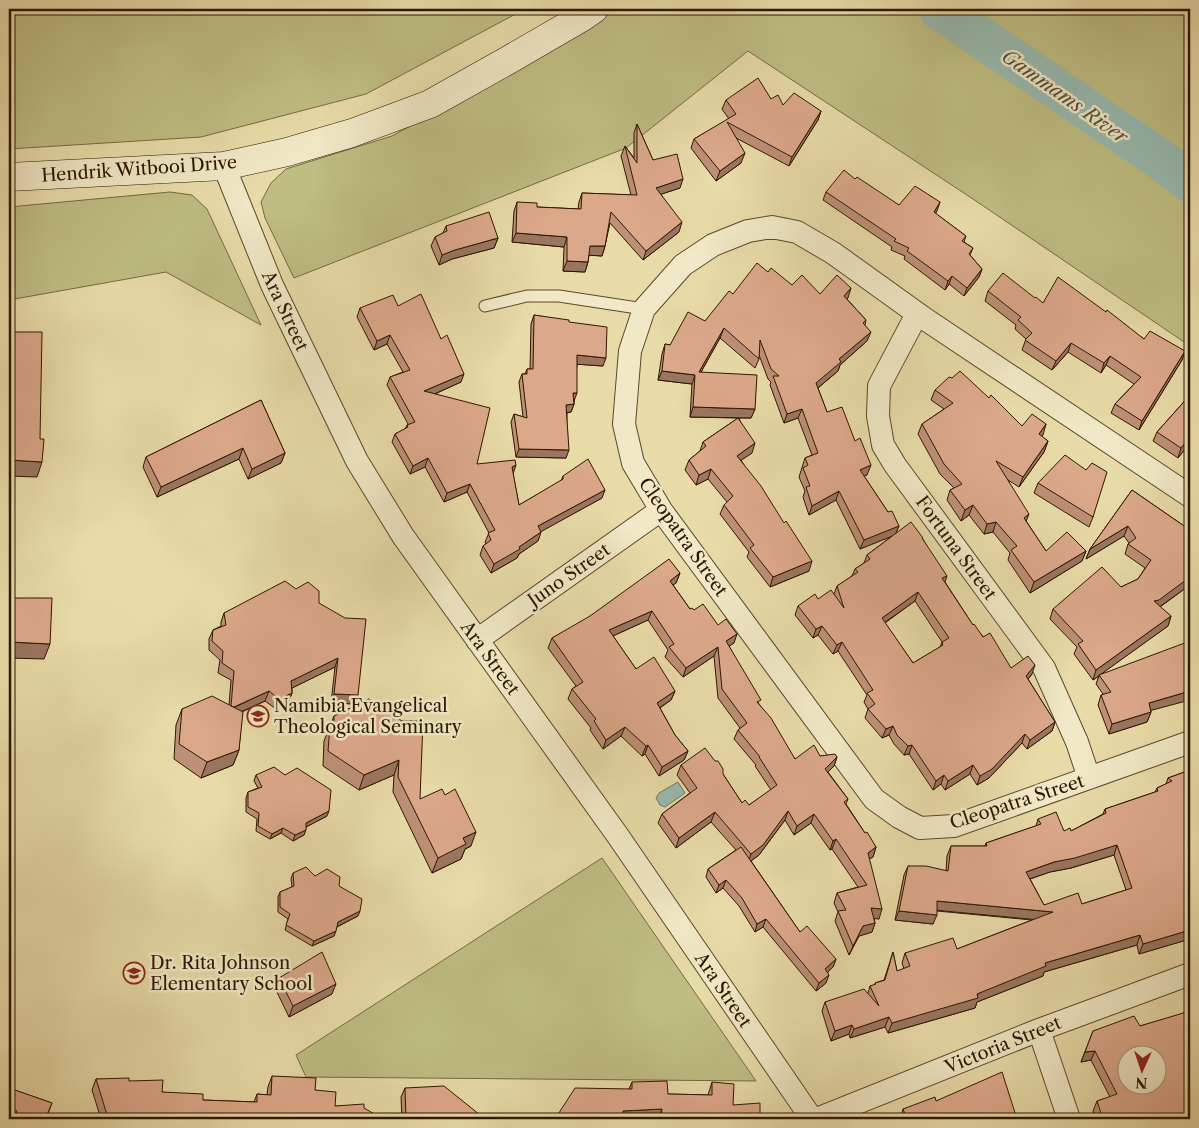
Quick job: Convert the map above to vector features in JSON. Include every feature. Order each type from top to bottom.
[{"type":"main road","name":"Hendrik Witbooi Drive","points":[[9,177],[224,166],[287,152],[352,134],[430,104],[547,38],[594,9]]},
{"type":"street","name":"Ara Street","points":[[224,166],[272,285],[357,461],[403,536],[618,836],[812,1119]]},
{"type":"street","name":"Cleopatra Street","points":[[1190,496],[918,314],[833,253],[797,232],[772,227],[748,231],[712,245],[683,265],[644,309],[630,351],[624,424],[633,463],[661,510],[874,799],[899,817],[920,828],[954,826],[1190,742]]},
{"type":"street","name":"Fortuna Street","points":[[918,314],[879,386],[878,416],[883,445],[901,473],[1044,668],[1077,742],[1090,778]]},
{"type":"street","name":"Juno Street","points":[[477,640],[661,510]]},
{"type":"street","name":"Victoria Street","points":[[817,1119],[1039,1030],[1190,974]]},
{"type":"street","points":[[1039,1030],[1069,1119]]},
{"type":"lane","points":[[485,306],[527,296],[559,296],[644,309]]},
{"type":"shaded area","points":[[9,9],[525,9],[366,94],[201,137],[9,149]]},
{"type":"shaded area","points":[[618,9],[1190,9],[1190,346],[973,199],[748,51],[626,148],[294,278],[265,218],[261,202],[271,183],[286,169],[392,136],[506,74]]},
{"type":"shaded area","points":[[170,192],[192,195],[207,209],[261,325],[166,272],[9,300],[9,207]]},
{"type":"shaded area","points":[[602,858],[756,1081],[306,1077],[296,1055]]},
{"type":"water","points":[[678,782],[685,793],[665,807],[660,805],[656,798],[659,793]]},
{"type":"building","points":[[758,78],[771,99],[778,95],[783,105],[794,93],[821,111],[792,157],[727,122],[745,153],[720,171],[694,139],[736,114],[726,100]]},
{"type":"building","points":[[637,124],[653,160],[677,154],[683,179],[656,188],[682,222],[646,251],[611,212],[605,246],[590,246],[588,262],[567,261],[567,237],[516,233],[517,202],[537,203],[537,207],[581,209],[582,193],[637,195],[625,146],[637,163]]},
{"type":"building","points":[[844,170],[855,179],[857,177],[899,205],[915,186],[940,202],[934,212],[966,236],[962,241],[973,248],[969,254],[982,269],[967,288],[952,276],[948,281],[907,251],[909,248],[894,241],[896,239],[826,192]]},
{"type":"building","points":[[489,212],[498,238],[442,255],[435,237],[447,231],[446,226]]},
{"type":"building","points":[[757,263],[768,272],[771,268],[792,285],[802,275],[820,294],[837,275],[851,288],[844,296],[866,320],[863,323],[871,332],[839,359],[841,362],[816,383],[827,412],[842,407],[855,441],[860,438],[871,465],[860,470],[888,512],[892,511],[899,526],[864,540],[839,491],[812,506],[806,487],[810,486],[803,468],[808,465],[805,458],[818,453],[802,409],[787,414],[773,376],[779,376],[771,369],[760,340],[759,359],[724,328],[699,372],[757,375],[755,409],[693,407],[695,375],[662,371],[665,344],[670,345],[688,312],[705,321],[729,291],[733,294]]},
{"type":"building","points":[[1003,273],[1043,303],[1058,277],[1106,312],[1107,310],[1144,339],[1150,331],[1185,351],[1142,421],[1115,404],[1141,377],[1110,356],[1104,363],[1071,343],[1056,361],[1025,340],[1032,333],[1018,320],[1021,317],[988,291]]},
{"type":"building","points":[[421,294],[441,339],[447,335],[464,374],[424,391],[490,408],[477,464],[515,460],[516,465],[512,467],[519,505],[563,479],[563,476],[588,459],[605,490],[538,526],[541,532],[519,547],[520,549],[494,564],[483,546],[491,540],[488,533],[495,530],[470,484],[447,493],[428,458],[413,466],[395,434],[408,427],[407,425],[415,422],[390,377],[410,370],[390,335],[377,341],[360,308],[393,295],[398,306]]},
{"type":"building","points":[[534,315],[607,327],[606,358],[577,355],[577,393],[573,393],[574,404],[566,405],[569,450],[519,449],[514,414],[527,418],[522,374],[527,374],[527,369],[533,369]]},
{"type":"building","points":[[9,332],[42,332],[40,439],[44,439],[42,462],[9,460]]},
{"type":"building","points":[[960,371],[989,398],[991,395],[1022,426],[1032,414],[1046,424],[1039,434],[1048,441],[1023,477],[996,461],[1029,514],[1024,518],[1046,551],[1067,532],[1086,551],[1034,582],[1011,550],[1017,546],[996,522],[987,524],[973,505],[965,510],[950,490],[962,484],[944,464],[922,424],[953,403],[935,390],[949,377],[952,378]]},
{"type":"building","points":[[1190,395],[1190,437],[1181,448],[1157,432]]},
{"type":"building","points":[[261,400],[285,453],[252,469],[243,448],[161,487],[146,457]]},
{"type":"building","points":[[738,418],[755,443],[737,456],[761,486],[784,523],[786,521],[812,561],[773,577],[750,548],[754,545],[724,505],[733,496],[711,469],[699,475],[689,460],[706,446],[703,442]]},
{"type":"building","points":[[1065,455],[1086,470],[1092,463],[1107,472],[1093,517],[1038,483]]},
{"type":"building","points":[[1132,490],[1190,530],[1190,577],[1159,600],[1154,601],[1171,616],[1096,670],[1078,644],[1083,641],[1053,609],[1102,567],[1121,587],[1138,579],[1151,560],[1128,544],[1136,538],[1128,526],[1090,549]]},
{"type":"building","points":[[911,522],[947,576],[942,578],[983,637],[990,633],[1011,668],[1028,656],[1035,665],[1026,676],[1055,722],[1030,740],[1025,734],[992,769],[980,776],[973,765],[948,781],[944,775],[936,781],[912,745],[908,746],[897,735],[893,726],[886,729],[868,709],[875,704],[867,693],[873,690],[842,642],[837,645],[822,626],[816,629],[798,606],[815,594],[818,599],[831,590],[844,608],[837,586],[858,572],[855,569],[870,559],[867,555]],"holes":[[[918,592],[949,638],[942,642],[943,645],[913,663],[882,618]]]},
{"type":"building","points":[[669,559],[680,573],[670,581],[690,609],[694,610],[703,604],[718,625],[726,619],[737,634],[726,641],[761,700],[757,702],[771,718],[795,759],[814,745],[820,756],[835,754],[837,757],[825,769],[848,799],[844,802],[876,847],[868,853],[882,909],[871,908],[875,923],[863,926],[853,946],[838,911],[846,910],[837,893],[867,885],[836,839],[833,841],[814,814],[797,826],[788,811],[763,845],[751,854],[715,812],[679,838],[662,814],[697,788],[681,765],[705,748],[715,761],[718,761],[723,769],[723,774],[742,803],[745,800],[749,805],[777,785],[760,757],[738,730],[747,723],[722,689],[718,647],[686,668],[669,647],[674,644],[652,611],[609,630],[636,669],[654,657],[675,691],[657,703],[675,735],[688,751],[662,767],[648,745],[646,746],[625,727],[606,740],[594,721],[596,719],[572,689],[583,682],[552,638],[590,616]]},
{"type":"building","points":[[285,581],[296,589],[308,582],[319,591],[319,603],[345,618],[366,619],[358,695],[334,694],[338,658],[291,681],[292,693],[279,699],[269,691],[234,707],[231,706],[234,671],[222,663],[223,651],[212,641],[213,630],[226,625],[224,613]]},
{"type":"building","points":[[9,598],[52,598],[50,644],[9,642]]},
{"type":"building","points":[[1190,641],[1190,691],[1149,703],[1151,712],[1112,724],[1101,695],[1111,692],[1099,675]]},
{"type":"building","points":[[212,696],[243,712],[239,750],[207,762],[179,744],[182,709]]},
{"type":"building","points":[[369,699],[402,721],[423,721],[420,799],[442,789],[445,795],[455,789],[476,832],[463,838],[466,844],[438,858],[398,777],[399,760],[364,775],[328,751],[330,726],[334,726],[334,716]]},
{"type":"building","points":[[274,767],[285,775],[297,768],[331,790],[329,811],[306,823],[306,830],[295,835],[283,828],[272,834],[258,826],[259,813],[248,807],[248,792],[262,787],[256,775]]},
{"type":"building","points":[[1190,770],[1190,930],[1143,944],[1140,935],[1045,963],[1046,966],[977,994],[978,998],[892,1023],[889,1017],[854,1029],[852,1025],[835,1031],[825,1002],[864,989],[879,1006],[870,986],[885,980],[893,952],[897,971],[910,966],[905,953],[953,938],[957,949],[1053,912],[937,901],[937,915],[899,911],[908,866],[926,866],[948,871],[951,846],[987,846],[986,843],[1041,824],[1038,819],[1056,812],[1064,831],[1070,828],[1071,831],[1106,813],[1105,809],[1158,791],[1157,788],[1172,781],[1168,778]],"holes":[[[1117,845],[1132,888],[1082,904],[1078,893],[1044,905],[1026,872],[1054,862],[1075,858]]]},
{"type":"building","points":[[741,847],[800,932],[807,926],[836,959],[825,969],[829,975],[819,983],[766,919],[757,924],[742,898],[726,880],[719,885],[708,869]]},
{"type":"building","points":[[306,867],[315,876],[327,869],[340,877],[339,886],[362,899],[360,911],[338,922],[336,931],[314,941],[286,925],[290,914],[280,907],[280,892],[294,886],[293,873]]},
{"type":"building","points":[[9,924],[13,924],[13,951],[9,951]]},
{"type":"building","points":[[322,952],[336,984],[293,1006],[279,978]]},
{"type":"building","points":[[1190,1011],[1190,1066],[1185,1067],[1190,1081],[1190,1119],[1116,1119],[1115,1116],[1103,1119],[1097,1101],[1116,1094],[1116,1096],[1166,1096],[1166,1046],[1116,1046],[1116,1092],[1095,1051],[1085,1052],[1093,1031],[1134,1016],[1140,1026]]},
{"type":"building","points":[[1002,1072],[1017,1119],[907,1119],[903,1109],[935,1097],[936,1101]]},
{"type":"building","points":[[272,1076],[316,1078],[315,1090],[336,1092],[335,1106],[364,1104],[364,1108],[383,1119],[102,1119],[108,1118],[96,1079],[129,1078],[129,1081],[163,1080],[162,1092],[203,1094],[203,1100],[257,1102],[257,1094],[271,1095]]},
{"type":"building","points":[[667,1081],[668,1094],[712,1095],[712,1082],[734,1084],[733,1105],[760,1103],[760,1119],[661,1119],[662,1109],[623,1111],[623,1119],[555,1119],[575,1088],[632,1089],[632,1082]]},
{"type":"building","points":[[444,1086],[485,1119],[406,1119],[405,1088]]},
{"type":"building","points":[[9,1088],[52,1103],[45,1119],[33,1119],[16,1114],[17,1111],[9,1109]]},
{"type":"building","points":[[1031,1114],[1033,1119],[1018,1119]]},
{"type":"waterway","name":"Gammams River","points":[[939,9],[1160,159],[1190,182]]},
{"type":"place","name":"Namibia Evangelical Theological Seminary","points":[[258,716]]},
{"type":"place","name":"Dr. Rita Johnson Elementary School","points":[[134,973]]}]
